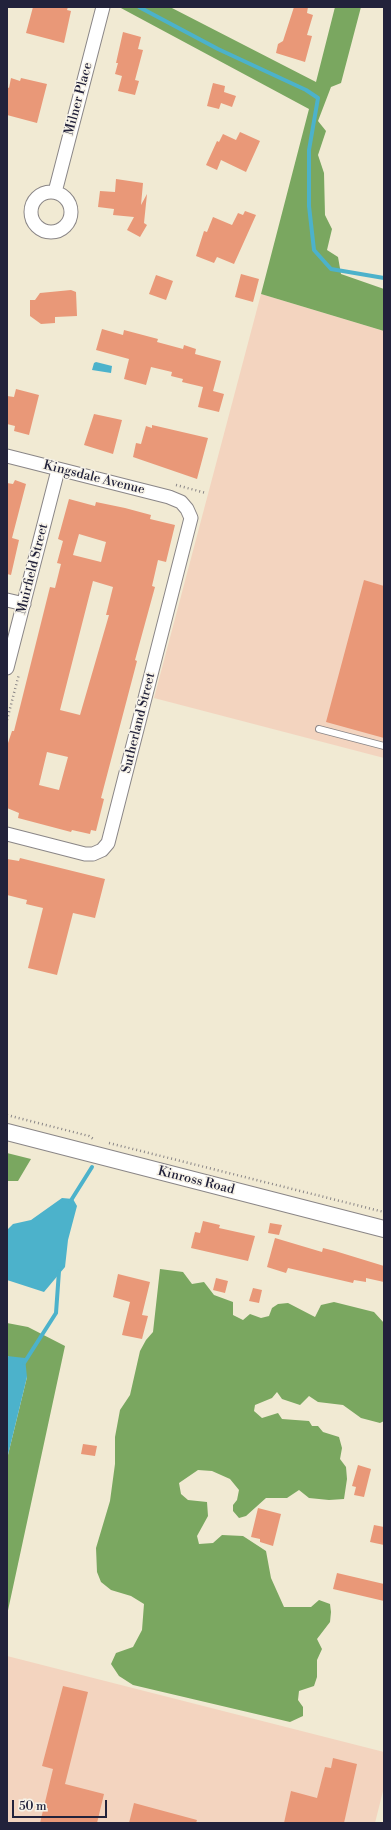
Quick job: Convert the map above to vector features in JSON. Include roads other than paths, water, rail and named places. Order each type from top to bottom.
[{"type":"street","name":"Milner Place","points":[[55,192],[103,7]]},
{"type":"street","name":"Kingsdale Avenue","points":[[7,456],[169,497],[180,502]]},
{"type":"street","name":"Muirfield Street","points":[[7,668],[58,470]]},
{"type":"street","name":"Sutherland Street","points":[[7,834],[85,854],[94,854],[102,850],[108,843],[190,526],[191,518],[187,509],[180,502]]},
{"type":"street","points":[[7,600],[24,604]]},
{"type":"street","name":"Kinross Road","points":[[7,1132],[384,1229]]},
{"type":"lane","points":[[319,729],[384,746]]},
{"type":"water","points":[[96,362],[112,366],[111,373],[92,370],[94,363]]},
{"type":"water","points":[[62,1198],[73,1199],[77,1206],[68,1240],[65,1267],[44,1292],[7,1280],[7,1230],[13,1224],[31,1220]]},
{"type":"water","points":[[7,1356],[25,1358],[27,1377],[7,1459]]},
{"type":"waterway","points":[[139,7],[218,49],[306,90],[318,98],[309,150],[309,206],[314,250],[331,269],[384,278]]},
{"type":"waterway","points":[[70,1202],[92,1167]]},
{"type":"waterway","points":[[24,1363],[56,1313],[59,1271]]}]
